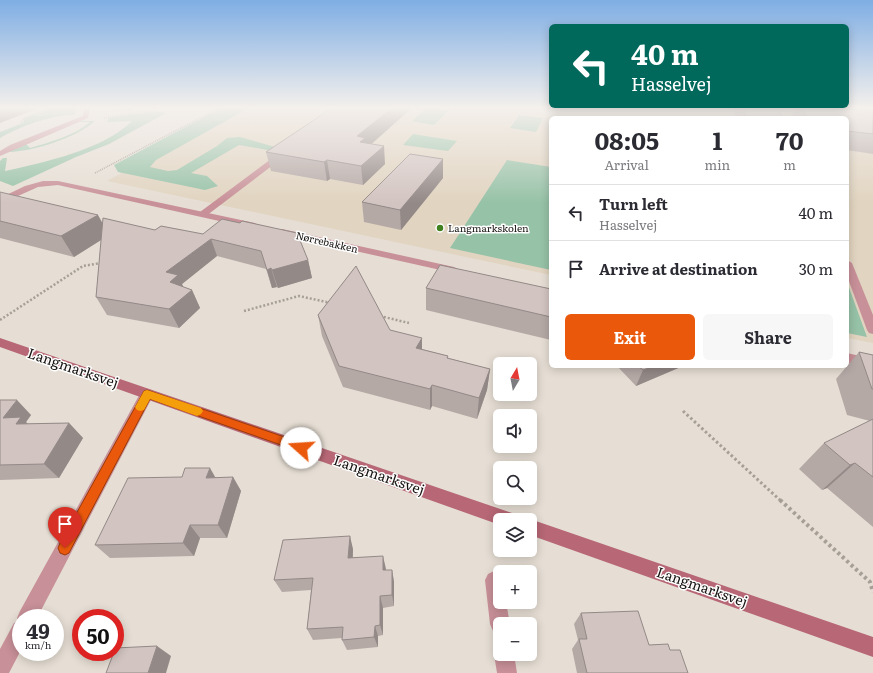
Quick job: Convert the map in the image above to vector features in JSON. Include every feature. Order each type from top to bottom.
[{"type":"main road","name":"Langmarksvej","points":[[0,342],[493,514]]},
{"type":"main road","name":"Langmarksvej","points":[[537,530],[873,647]]},
{"type":"street","points":[[0,154],[31,139]]},
{"type":"street","points":[[203,214],[286,153]]},
{"type":"street","name":"Nørrebakken","points":[[0,201],[30,186],[46,183],[58,183],[466,273]]},
{"type":"street","points":[[0,192],[10,196]]},
{"type":"street","points":[[849,268],[873,330]]},
{"type":"street","points":[[849,358],[873,364]]},
{"type":"street","points":[[32,609],[147,394]]},
{"type":"street","points":[[0,669],[12,647]]},
{"type":"street","points":[[505,661],[506,673]]},
{"type":"path","points":[[70,185],[158,139]]},
{"type":"path","points":[[0,320],[83,266],[104,263]]},
{"type":"path","points":[[244,311],[299,296],[336,305]]},
{"type":"path","points":[[373,314],[410,323]]},
{"type":"path","points":[[683,411],[870,582],[873,592]]},
{"type":"shaded area","name":"Langmarkskolen","points":[[183,139],[549,139],[549,275],[107,181]]},
{"type":"shaded area","name":"Langmarkskolen","points":[[849,139],[873,139],[873,343],[849,338]]},
{"type":"green space","points":[[62,139],[30,149],[9,152],[26,144],[30,148]]},
{"type":"green space","points":[[117,139],[13,186],[0,181],[0,161],[3,158],[7,158],[5,171],[72,154],[106,140]]},
{"type":"green space","points":[[162,139],[193,139],[156,160],[150,167],[168,171],[177,170],[225,139],[248,139],[275,147],[268,150],[239,145],[191,173],[207,176],[218,186],[205,190],[118,172],[114,165]]},
{"type":"green space","points":[[408,139],[447,139],[457,141],[448,151],[403,145]]},
{"type":"green space","points":[[507,160],[549,167],[549,270],[450,248]]},
{"type":"green space","points":[[849,288],[867,337],[849,333]]},
{"type":"building","points":[[285,139],[363,139],[360,142],[384,146],[361,166],[327,160],[324,162],[266,152]]},
{"type":"building","points":[[410,154],[443,159],[400,210],[362,202]]},
{"type":"building","points":[[0,192],[98,215],[61,236],[0,221]]},
{"type":"building","points":[[103,218],[155,230],[161,226],[203,234],[222,219],[240,223],[242,221],[297,233],[308,260],[267,270],[261,251],[211,239],[166,272],[178,275],[170,282],[192,290],[169,309],[96,297]]},
{"type":"building","points":[[440,265],[549,289],[549,317],[426,288]]},
{"type":"building","points":[[356,266],[390,330],[422,338],[416,348],[490,369],[479,398],[432,385],[430,389],[339,366],[318,315]]},
{"type":"building","points":[[859,352],[873,355],[873,389],[872,389]]},
{"type":"building","points":[[0,400],[17,400],[3,418],[21,417],[16,424],[69,423],[44,464],[0,465]]},
{"type":"building","points":[[873,419],[873,477],[855,463],[850,465],[824,443]]},
{"type":"building","points":[[185,468],[210,468],[206,478],[233,477],[218,525],[190,525],[183,543],[95,545],[128,478],[182,477]]},
{"type":"building","points":[[350,536],[348,558],[383,556],[383,570],[392,570],[392,595],[380,596],[380,625],[375,626],[374,637],[342,640],[343,627],[307,629],[313,578],[274,580],[283,540]]},
{"type":"building","points":[[638,611],[649,645],[668,644],[670,650],[680,650],[688,673],[587,673],[579,639],[587,639],[581,613]]},
{"type":"building","points":[[157,646],[148,673],[106,673],[111,661],[124,661],[124,648]]},
{"type":"slow traffic","points":[[140,407],[147,394],[197,411]]},
{"type":"place","name":"Langmarkskolen","points":[[440,228]]},
{"type":"route","points":[[65,548],[147,394],[301,448]]}]
